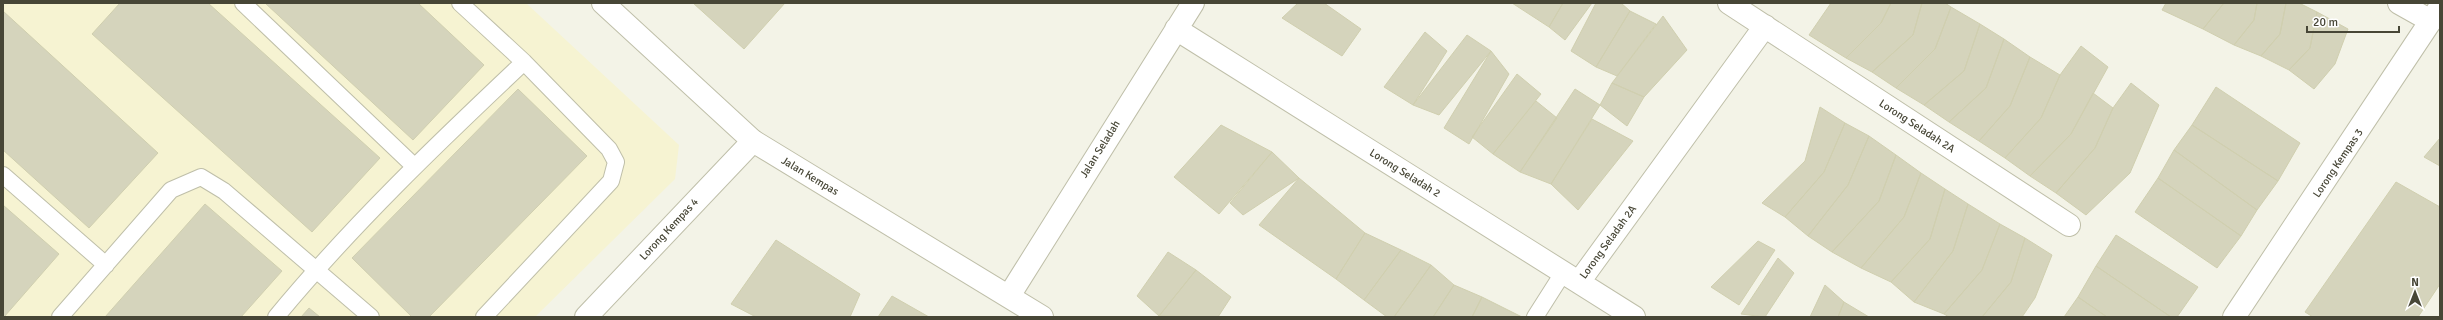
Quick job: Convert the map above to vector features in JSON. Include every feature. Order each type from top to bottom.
[{"type":"street","name":"Jalan Kempas","points":[[603,3],[753,141],[1042,317]]},
{"type":"street","name":"Jalan Seladah","points":[[1009,296],[1192,3]]},
{"type":"street","name":"Lorong Seladah 2A","points":[[1730,3],[2069,225]]},
{"type":"street","points":[[2398,3],[2436,14]]},
{"type":"street","name":"Lorong Kempas 3","points":[[2234,317],[2436,14]]},
{"type":"street","name":"Lorong Seladah 2A","points":[[1571,278],[1765,26]]},
{"type":"street","name":"Lorong Seladah 2","points":[[1176,29],[1634,317]]},
{"type":"street","name":"Lorong Kempas 4","points":[[586,317],[753,141]]},
{"type":"lane","points":[[243,3],[414,166]]},
{"type":"lane","points":[[460,3],[524,62],[609,148],[616,162],[611,181],[484,317]]},
{"type":"lane","points":[[276,317],[315,269],[414,166],[524,62]]},
{"type":"lane","points":[[3,175],[106,265]]},
{"type":"lane","points":[[60,317],[171,190],[201,176],[224,191],[370,317]]},
{"type":"lane","points":[[1535,317],[1571,278]]},
{"type":"shaded area","points":[[3,3],[526,3],[679,145],[675,179],[535,317],[3,317]]},
{"type":"building","points":[[120,3],[208,3],[380,158],[312,232],[92,34]]},
{"type":"building","points":[[265,3],[418,3],[484,65],[413,140]]},
{"type":"building","points":[[693,3],[785,3],[744,49]]},
{"type":"building","points":[[1298,3],[1324,3],[1361,29],[1342,56],[1282,18]]},
{"type":"building","points":[[1512,3],[1563,3],[1549,27]]},
{"type":"building","points":[[1563,3],[1592,3],[1565,40],[1549,27]]},
{"type":"building","points":[[1596,3],[1621,3],[1630,11],[1596,67],[1571,51]]},
{"type":"building","points":[[1831,3],[1891,3],[1881,23],[1846,58],[1809,35]]},
{"type":"building","points":[[1891,3],[1922,3],[1913,35],[1872,72],[1846,58],[1881,23]]},
{"type":"building","points":[[1922,3],[1945,3],[1951,7],[1935,49],[1896,88],[1872,72],[1913,35]]},
{"type":"building","points":[[2166,3],[2224,3],[2203,29],[2162,10]]},
{"type":"building","points":[[2224,3],[2257,3],[2254,20],[2234,45],[2203,29]]},
{"type":"building","points":[[2257,3],[2286,3],[2280,34],[2261,56],[2234,45],[2254,20]]},
{"type":"building","points":[[2286,3],[2299,3],[2317,12],[2310,48],[2289,70],[2261,56],[2280,34]]},
{"type":"building","points":[[1951,7],[1980,24],[1964,71],[1924,105],[1896,88],[1935,49]]},
{"type":"building","points":[[3,11],[158,153],[89,228],[3,150]]},
{"type":"building","points":[[1630,11],[1656,24],[1617,76],[1596,67]]},
{"type":"building","points":[[2317,12],[2348,29],[2335,64],[2314,89],[2289,70],[2310,48]]},
{"type":"building","points":[[1663,16],[1687,50],[1644,97],[1612,83]]},
{"type":"building","points":[[1980,24],[2004,39],[1986,88],[1949,122],[1924,105],[1964,71]]},
{"type":"building","points":[[1425,32],[1447,51],[1413,105],[1384,87]]},
{"type":"building","points":[[1467,35],[1491,51],[1439,115],[1413,105]]},
{"type":"building","points":[[2004,39],[2030,57],[2010,106],[1979,141],[1949,122],[1986,88]]},
{"type":"building","points":[[2081,46],[2108,67],[2071,134],[2030,176],[2005,158],[2041,118],[2060,75]]},
{"type":"building","points":[[1491,51],[1509,74],[1469,144],[1444,128]]},
{"type":"building","points":[[2030,57],[2060,75],[2041,118],[2005,158],[1979,141],[2010,106]]},
{"type":"building","points":[[1517,74],[1541,94],[1493,154],[1472,137]]},
{"type":"building","points":[[1612,83],[1644,97],[1627,126],[1600,105]]},
{"type":"building","points":[[2131,83],[2159,105],[2130,173],[2086,215],[2056,193],[2095,148],[2113,108]]},
{"type":"building","points":[[2216,87],[2300,143],[2278,181],[2192,125]]},
{"type":"building","points":[[518,89],[587,156],[429,317],[412,317],[352,258]]},
{"type":"building","points":[[1575,89],[1600,105],[1551,184],[1520,172]]},
{"type":"building","points":[[2093,93],[2113,108],[2095,148],[2056,193],[2030,176],[2071,134]]},
{"type":"building","points":[[1536,101],[1557,118],[1520,172],[1493,154]]},
{"type":"building","points":[[1820,107],[1845,123],[1824,172],[1785,217],[1762,203],[1805,161]]},
{"type":"building","points":[[1592,119],[1633,141],[1578,210],[1551,184]]},
{"type":"building","points":[[1845,123],[1869,136],[1848,185],[1808,236],[1785,217],[1824,172]]},
{"type":"building","points":[[1221,125],[1272,152],[1219,214],[1174,177]]},
{"type":"building","points":[[2192,125],[2278,181],[2257,210],[2174,150]]},
{"type":"building","points":[[1869,136],[1896,155],[1879,201],[1832,252],[1808,236],[1848,185]]},
{"type":"building","points":[[2440,138],[2440,166],[2424,157]]},
{"type":"building","points":[[2174,150],[2257,210],[2241,236],[2158,178]]},
{"type":"building","points":[[1272,152],[1299,178],[1243,215],[1230,203]]},
{"type":"building","points":[[1896,155],[1921,173],[1904,217],[1861,268],[1832,252],[1879,201]]},
{"type":"building","points":[[1921,173],[1945,189],[1930,239],[1891,282],[1861,268],[1904,217]]},
{"type":"building","points":[[1299,178],[1365,233],[1336,279],[1259,225]]},
{"type":"building","points":[[2158,178],[2241,236],[2217,268],[2135,212]]},
{"type":"building","points":[[2396,182],[2440,207],[2440,284],[2418,317],[2313,317],[2305,312]]},
{"type":"building","points":[[1945,189],[1968,204],[1953,251],[1914,302],[1891,282],[1930,239]]},
{"type":"building","points":[[205,204],[282,271],[241,317],[105,317]]},
{"type":"building","points":[[1968,204],[2000,224],[1982,270],[1944,314],[1914,302],[1953,251]]},
{"type":"building","points":[[3,205],[59,254],[4,317],[3,317]]},
{"type":"building","points":[[2000,224],[2025,238],[2011,282],[1982,317],[1949,317],[1944,314],[1982,270]]},
{"type":"building","points":[[1365,233],[1401,250],[1364,300],[1336,279]]},
{"type":"building","points":[[2116,235],[2198,287],[2177,317],[2171,317],[2096,266]]},
{"type":"building","points":[[2025,238],[2052,255],[2035,298],[2022,317],[1982,317],[2011,282]]},
{"type":"building","points":[[776,240],[860,294],[850,317],[756,317],[731,304]]},
{"type":"building","points":[[1758,241],[1775,250],[1739,305],[1711,287]]},
{"type":"building","points":[[1401,250],[1431,265],[1394,317],[1387,317],[1364,300]]},
{"type":"building","points":[[1168,252],[1196,270],[1159,316],[1137,296]]},
{"type":"building","points":[[1778,258],[1794,273],[1765,317],[1741,314]]},
{"type":"building","points":[[1431,265],[1454,285],[1433,317],[1394,317]]},
{"type":"building","points":[[2096,266],[2171,317],[2107,317],[2078,297]]},
{"type":"building","points":[[1196,270],[1231,297],[1218,317],[1159,316]]},
{"type":"building","points":[[1454,285],[1482,297],[1472,317],[1433,317]]},
{"type":"building","points":[[1825,285],[1844,302],[1838,317],[1810,317]]},
{"type":"building","points":[[892,296],[929,317],[878,317]]},
{"type":"building","points":[[1482,297],[1522,317],[1472,317]]},
{"type":"building","points":[[2078,297],[2107,317],[2064,317]]},
{"type":"building","points":[[1844,302],[1869,317],[1838,317]]},
{"type":"building","points":[[309,308],[320,317],[301,317]]}]
